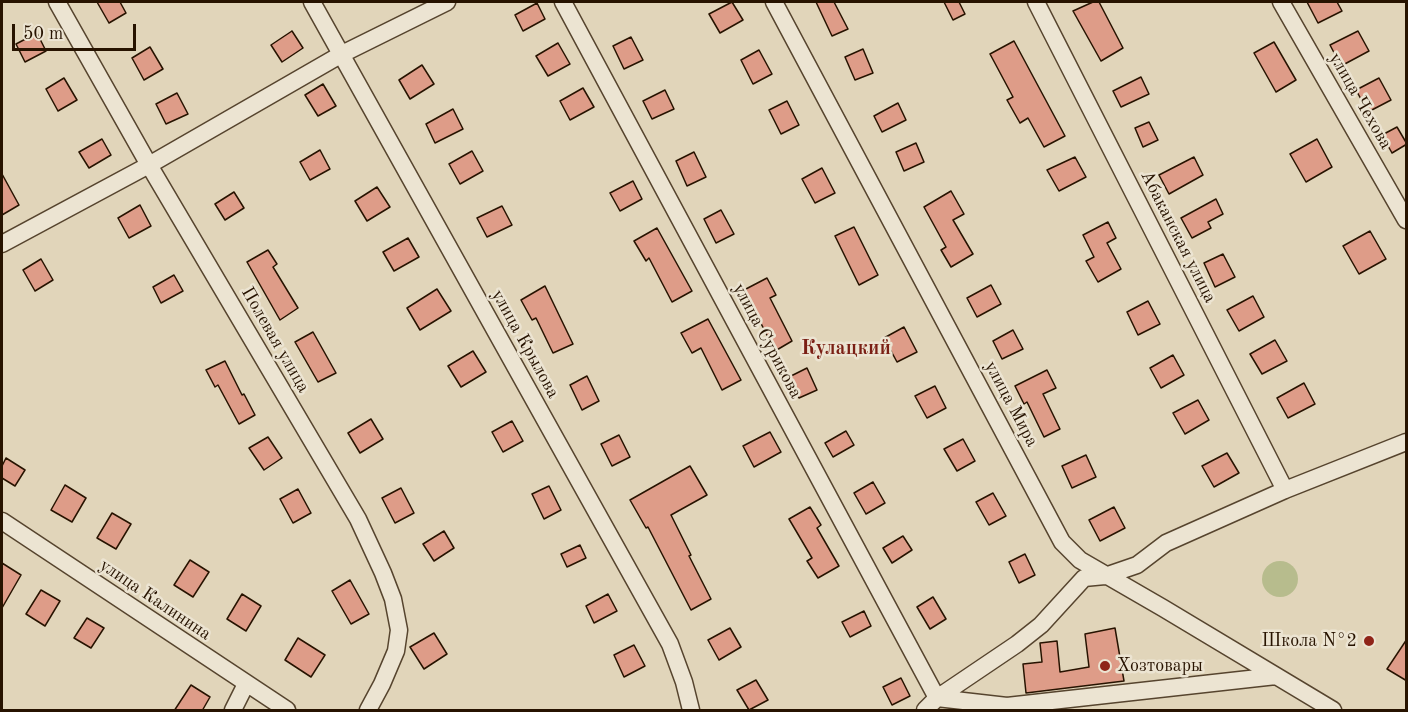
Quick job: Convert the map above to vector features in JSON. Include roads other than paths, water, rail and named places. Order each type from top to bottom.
[{"type":"street","name":"Полевая улица","points":[[57,2],[149,165],[358,519],[383,573],[393,599],[399,630],[396,651],[368,711]]},
{"type":"street","name":"улица Крылова","points":[[312,2],[670,644],[684,682],[691,711]]},
{"type":"street","points":[[2,244],[149,165],[342,54],[447,2]]},
{"type":"street","name":"улица Сурикова","points":[[563,2],[931,704]]},
{"type":"street","name":"улица Мира","points":[[774,2],[1062,542],[1080,560],[1105,576],[1163,608],[1333,711]]},
{"type":"street","name":"Абаканская улица","points":[[1036,2],[1285,490]]},
{"type":"street","name":"улица Чехова","points":[[1281,2],[1407,220]]},
{"type":"street","points":[[931,704],[1041,626],[1084,578],[1105,576],[1137,566],[1166,543],[1285,490],[1407,442]]},
{"type":"street","name":"улица Калинина","points":[[2,521],[287,711]]},
{"type":"street","points":[[931,704],[1007,706],[1276,676]]},
{"type":"street","points":[[233,711],[246,684]]},
{"type":"place","name":"Школа N°2","points":[[1369,641]]},
{"type":"place","name":"Хозтовары","points":[[1105,666]]},
{"type":"district","name":"Кулацкий","points":[[846,349]]}]
